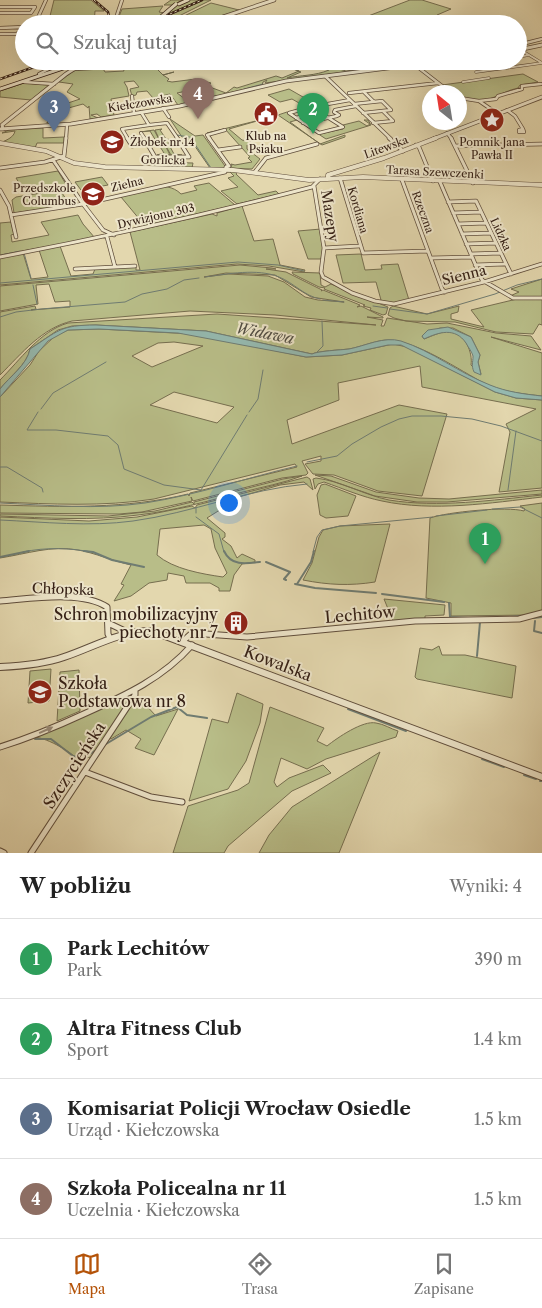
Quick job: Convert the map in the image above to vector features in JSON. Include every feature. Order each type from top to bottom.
[{"type":"main road","points":[[168,15],[183,0]]},
{"type":"main road","points":[[161,15],[166,10],[188,0]]},
{"type":"main road","points":[[0,88],[53,70]]},
{"type":"main road","points":[[0,88],[54,70]]},
{"type":"street","points":[[40,15],[46,0]]},
{"type":"street","points":[[117,15],[122,0]]},
{"type":"street","points":[[229,15],[274,0]]},
{"type":"street","points":[[24,7],[26,2]]},
{"type":"street","points":[[0,7],[35,7],[34,10]]},
{"type":"street","points":[[0,14],[31,13],[34,10],[42,10]]},
{"type":"street","points":[[0,28],[15,27]]},
{"type":"street","points":[[0,34],[15,34]]},
{"type":"street","points":[[527,45],[542,39]]},
{"type":"street","points":[[527,47],[542,45]]},
{"type":"street","points":[[527,53],[542,63]]},
{"type":"street","points":[[527,65],[542,63]]},
{"type":"street","points":[[34,81],[38,75],[46,70]]},
{"type":"street","points":[[2,129],[5,123],[73,70]]},
{"type":"street","name":"Kiełczowska","points":[[2,129],[67,125],[163,108],[280,82],[374,70]]},
{"type":"street","points":[[421,70],[441,85]]},
{"type":"street","points":[[476,72],[491,70]]},
{"type":"street","points":[[325,76],[403,150]]},
{"type":"street","points":[[463,82],[489,78]]},
{"type":"street","points":[[17,83],[34,81],[54,84]]},
{"type":"street","points":[[348,93],[438,83]]},
{"type":"street","points":[[479,102],[496,99],[498,96],[522,89],[522,86],[541,84]]},
{"type":"street","points":[[364,92],[374,102]]},
{"type":"street","points":[[132,96],[134,113]]},
{"type":"street","name":"Litewska","points":[[328,179],[328,175],[447,134],[542,97]]},
{"type":"street","points":[[467,99],[479,102],[498,114]]},
{"type":"street","points":[[310,107],[343,127],[319,133],[289,112],[310,107],[350,100]]},
{"type":"street","points":[[303,123],[339,116],[334,112],[335,110],[374,102],[382,101],[392,110],[364,114]]},
{"type":"street","points":[[163,108],[169,117]]},
{"type":"street","points":[[508,110],[517,118],[523,129]]},
{"type":"street","points":[[373,123],[393,120],[383,111]]},
{"type":"street","points":[[141,112],[149,125]]},
{"type":"street","points":[[296,118],[319,112]]},
{"type":"street","points":[[141,132],[156,157],[189,157],[167,123],[122,129],[132,146],[147,144]]},
{"type":"street","points":[[0,143],[42,150],[61,158],[66,155],[67,125]]},
{"type":"street","points":[[225,130],[208,134],[230,166],[226,170]]},
{"type":"street","points":[[447,134],[473,183]]},
{"type":"street","points":[[255,172],[265,158],[317,144]]},
{"type":"street","points":[[455,146],[542,144]]},
{"type":"street","points":[[416,145],[419,147],[433,182]]},
{"type":"street","points":[[218,150],[240,147]]},
{"type":"street","name":"Gorlicka","points":[[0,168],[53,161],[61,158],[74,163],[100,166],[226,170],[309,180],[328,179]]},
{"type":"street","points":[[53,161],[74,193],[103,230],[114,235]]},
{"type":"street","points":[[192,170],[199,177]]},
{"type":"street","name":"Zielna","points":[[11,215],[83,204],[226,170]]},
{"type":"street","name":"Kordiana","points":[[340,178],[359,246]]},
{"type":"street","name":"Mazepy","points":[[320,179],[314,186],[324,248],[321,272],[323,277],[352,293],[390,304]]},
{"type":"street","name":"Tarasa Szewczenki","points":[[328,179],[542,184]]},
{"type":"street","name":"Rzeczna","points":[[402,180],[431,258]]},
{"type":"street","points":[[440,182],[484,282],[513,298],[542,298]]},
{"type":"street","name":"Dywizjonu 303","points":[[0,256],[107,237],[223,210],[314,186]]},
{"type":"street","points":[[60,189],[70,187]]},
{"type":"street","points":[[0,190],[11,215],[16,237]]},
{"type":"street","points":[[0,199],[5,198]]},
{"type":"street","name":"Lidzka","points":[[448,202],[476,201],[511,274]]},
{"type":"street","points":[[453,213],[481,212]]},
{"type":"street","points":[[458,224],[486,223]]},
{"type":"street","points":[[462,234],[491,233]]},
{"type":"street","points":[[107,237],[115,267]]},
{"type":"street","points":[[466,244],[496,243]]},
{"type":"street","points":[[324,248],[359,246],[363,253],[428,251]]},
{"type":"street","points":[[445,292],[442,289],[431,258],[500,253]]},
{"type":"street","points":[[475,265],[505,264]]},
{"type":"street","name":"Sienna","points":[[390,304],[484,282],[542,264]]},
{"type":"street","points":[[75,268],[135,266]]},
{"type":"street","name":"Chłopska","points":[[0,601],[71,598],[98,601],[107,607],[110,638]]},
{"type":"street","name":"Lechitów","points":[[182,641],[192,633],[247,637],[406,622],[519,619],[542,614]]},
{"type":"street","points":[[108,623],[127,632]]},
{"type":"street","name":"Kowalska","points":[[0,667],[62,658],[127,632],[152,631],[542,777]]},
{"type":"street","points":[[0,747],[26,739],[135,691],[170,669],[192,645]]},
{"type":"street","name":"Szczycieńska","points":[[31,853],[85,772],[135,691]]},
{"type":"street","points":[[85,772],[151,797],[182,802]]},
{"type":"street","points":[[0,851],[4,853]]},
{"type":"green space","points":[[54,0],[91,0],[104,11],[95,11],[95,15],[50,15]]},
{"type":"green space","points":[[171,0],[182,0],[175,4],[181,4],[189,0],[201,0],[166,15],[120,15],[122,9],[163,6],[159,12],[165,13],[175,5],[164,5]]},
{"type":"green space","points":[[204,0],[211,0],[181,15],[170,15]]},
{"type":"green space","points":[[410,0],[422,0],[451,9],[437,15],[371,15]]},
{"type":"green space","points":[[211,3],[239,10],[224,15],[186,15]]},
{"type":"green space","points":[[76,70],[158,70],[169,79],[167,81],[196,79],[211,83],[207,86],[226,93],[234,87],[237,88],[276,76],[282,78],[299,71],[301,72],[287,78],[329,70],[359,70],[265,83],[267,80],[262,85],[204,99],[212,95],[201,88],[177,93],[188,101],[200,99],[178,105],[170,94],[153,98],[147,91],[137,92],[136,95],[132,96],[130,89],[139,87],[134,81],[124,82],[129,96],[111,99],[114,115],[101,117],[97,114],[91,115],[98,118],[90,119],[89,106],[88,108],[83,104],[54,112],[47,123],[51,113],[65,108],[62,105],[80,99],[67,92],[73,84],[59,82],[72,72]]},
{"type":"green space","points":[[523,74],[538,82],[520,85],[518,88],[484,100],[467,98],[467,85],[442,85]]},
{"type":"green space","points":[[24,83],[49,85],[31,100],[0,97],[0,91]]},
{"type":"green space","points":[[289,89],[303,97],[319,95],[323,99],[313,101],[318,104],[306,107],[292,99],[280,102],[268,95]]},
{"type":"green space","points":[[287,112],[319,134],[343,129],[345,127],[343,125],[359,121],[367,126],[370,124],[364,120],[368,120],[371,125],[326,139],[297,120],[290,122],[313,139],[278,115]]},
{"type":"green space","points":[[170,119],[195,136],[203,135],[225,166],[223,168],[210,168],[192,142],[182,137]]},
{"type":"green space","points":[[264,119],[229,129],[242,140],[251,142],[252,145],[247,145],[247,149],[260,159],[252,169],[228,168],[232,166],[231,164],[252,162],[248,158],[250,157],[225,129],[207,133]]},
{"type":"green space","points":[[43,128],[43,138],[64,137],[64,143],[37,143],[35,148],[2,142],[10,138],[15,131],[2,133],[9,130]]},
{"type":"green space","points":[[162,129],[160,130],[166,139],[173,140],[174,142],[168,143],[174,154],[182,155],[171,155],[164,143],[170,155],[157,155],[164,153],[157,142],[150,143],[156,141],[150,131],[140,132],[154,130],[161,143],[155,130]]},
{"type":"green space","points":[[345,135],[345,137],[322,145],[320,144]]},
{"type":"green space","points":[[152,162],[193,163],[192,168],[155,167]]},
{"type":"green space","points":[[58,171],[67,186],[47,192],[26,194],[16,178]]},
{"type":"green space","points":[[238,171],[236,174],[258,195],[276,191],[279,194],[237,204],[221,191],[238,187],[228,178],[234,176],[230,172],[225,172]]},
{"type":"green space","points":[[102,177],[108,185],[81,190],[75,182]]},
{"type":"green space","points":[[209,183],[235,205],[145,226],[121,197],[160,187],[175,189],[181,194],[197,190],[194,186]]},
{"type":"green space","points":[[60,190],[70,205],[14,213],[12,200],[16,197]]},
{"type":"green space","points":[[242,206],[254,241],[273,239],[280,265],[305,270],[304,272],[269,266],[237,264],[0,285],[0,257],[23,253],[31,279],[48,277],[39,250],[60,246],[71,276],[93,274],[95,269],[136,267],[136,270],[140,270],[130,232],[212,214],[217,216],[217,213]]},
{"type":"green space","points":[[78,215],[95,238],[0,255],[0,223],[11,222],[14,234],[11,235],[12,242],[49,235],[41,222]]},
{"type":"green space","points":[[321,229],[323,250],[321,259],[308,259],[298,231]]},
{"type":"green space","points":[[361,254],[365,270],[382,269],[381,265],[398,264],[409,300],[393,303],[379,301],[381,300],[376,282],[343,283],[336,255]]},
{"type":"green space","points":[[240,265],[272,268],[276,269],[266,269],[286,272],[321,291],[323,290],[360,305],[357,307],[361,306],[383,317],[367,317],[383,320],[381,326],[384,326],[387,318],[427,324],[447,323],[496,333],[531,336],[541,350],[491,337],[542,353],[542,396],[493,387],[424,350],[398,341],[386,340],[349,349],[312,354],[206,331],[96,325],[72,326],[58,330],[30,349],[22,365],[0,389],[0,380],[39,339],[48,332],[68,323],[217,314],[376,325],[275,315],[190,311],[72,321],[61,324],[42,335],[0,375],[0,312],[35,306],[36,309],[31,310],[70,307],[70,301],[55,302],[49,284],[36,285],[38,304],[0,311],[0,286]],"holes":[[[226,273],[275,275],[311,297],[344,302],[305,297],[284,282],[268,276],[228,274],[204,277]],[[440,328],[453,328],[471,337],[480,355],[478,362],[481,374],[471,365],[469,349],[460,335],[451,331],[424,339],[422,336]]]},
{"type":"green space","points":[[292,272],[320,273],[321,285],[325,287],[331,284],[388,307],[386,314],[383,315],[370,310],[371,308],[363,306],[365,305],[319,287]]},
{"type":"green space","points":[[542,279],[542,297],[513,298],[510,296],[519,292],[511,289]]},
{"type":"green space","points":[[517,299],[542,299],[542,325],[539,324],[533,334],[496,332],[455,322],[406,321],[388,315],[390,308],[393,306],[427,314],[459,306],[458,312],[451,314],[451,319],[484,327],[471,310]]},
{"type":"green space","points":[[99,329],[193,334],[306,357],[342,355],[393,344],[407,347],[495,392],[516,398],[542,400],[542,488],[499,492],[510,432],[506,424],[536,409],[422,387],[420,366],[338,383],[339,400],[287,420],[292,444],[399,405],[447,414],[422,496],[378,491],[334,475],[313,474],[305,464],[321,461],[321,456],[302,461],[308,473],[306,475],[282,478],[193,501],[191,497],[192,501],[142,512],[119,514],[0,513],[0,505],[118,505],[188,494],[189,496],[190,493],[297,467],[295,464],[135,502],[38,504],[0,502],[0,397],[30,365],[39,351],[55,336],[68,330]],"holes":[[[174,342],[203,346],[152,367],[132,356],[158,343]],[[174,392],[234,407],[217,423],[150,405]]]},
{"type":"green space","points":[[315,475],[331,476],[376,492],[419,498],[449,499],[542,490],[542,494],[447,502],[417,502],[375,496]]},
{"type":"green space","points":[[302,476],[191,505],[138,515],[86,518],[0,516],[0,514],[108,516],[155,511],[192,502],[194,504],[194,502],[283,479]]},
{"type":"green space","points":[[307,477],[310,479],[313,490],[304,482],[280,485],[232,499],[234,501],[217,507],[223,508],[207,518],[225,533],[225,537],[222,539],[231,546],[237,558],[242,554],[255,560],[255,562],[242,564],[234,575],[230,591],[219,591],[219,588],[210,583],[186,583],[184,576],[168,573],[167,580],[149,583],[131,596],[114,601],[124,585],[121,584],[131,565],[84,551],[68,549],[49,549],[0,558],[0,517],[89,521],[137,517],[192,506],[195,508],[197,505]],"holes":[[[204,525],[211,529],[215,548],[227,573],[223,577],[179,567],[157,555],[160,529]]]},
{"type":"green space","points":[[313,479],[334,482],[380,498],[408,502],[446,503],[542,495],[542,497],[503,502],[421,506],[382,501],[324,482],[318,484],[315,489]]},
{"type":"green space","points":[[325,484],[356,496],[348,516],[326,518],[320,515],[317,495],[321,485]]},
{"type":"green space","points":[[542,503],[542,612],[531,615],[451,616],[451,603],[426,598],[430,518],[477,510],[505,509],[524,511],[525,509],[520,506]]},
{"type":"green space","points":[[390,524],[375,582],[339,584],[303,580],[312,563],[319,537],[323,530],[340,526]]},
{"type":"green space","points":[[384,599],[445,605],[444,615],[425,616],[425,619],[393,621]]},
{"type":"green space","points":[[439,646],[442,655],[465,655],[516,666],[512,698],[417,679],[415,677],[420,648],[432,650]]},
{"type":"green space","points":[[51,669],[49,701],[28,703],[30,671]]},
{"type":"green space","points":[[79,670],[80,711],[57,721],[60,672]]},
{"type":"green space","points":[[237,693],[263,704],[260,723],[246,761],[228,789],[189,801],[212,719],[228,723]]},
{"type":"green space","points":[[127,697],[130,700],[92,758],[88,757],[82,764],[73,755],[60,747],[46,740],[34,737]]},
{"type":"green space","points":[[133,700],[143,702],[156,716],[178,709],[154,755],[135,748],[141,739],[126,730],[111,739],[109,738]]},
{"type":"green space","points":[[270,707],[324,728],[317,741],[327,746],[350,730],[364,724],[382,724],[398,731],[396,737],[326,759],[307,769],[281,758],[274,782],[277,787],[289,778],[323,765],[331,773],[292,791],[228,846],[224,853],[173,853],[188,806],[238,790],[249,783]]},
{"type":"green space","points":[[380,752],[339,853],[259,853],[269,835],[292,807]]},
{"type":"water","points":[[96,325],[206,331],[312,354],[349,349],[381,341],[401,341],[424,350],[490,385],[509,391],[542,396],[542,400],[516,398],[495,392],[401,345],[388,345],[342,355],[306,357],[178,333],[99,329],[68,330],[48,341],[0,397],[0,389],[22,365],[30,349],[60,330],[74,326]]},
{"type":"water","points":[[448,327],[471,337],[480,355],[478,362],[481,375],[474,372],[472,353],[462,338],[446,332],[424,339],[422,336],[428,330]]},
{"type":"waterway","points":[[244,89],[263,84]]},
{"type":"waterway","points":[[177,135],[189,137]]},
{"type":"waterway","points":[[190,137],[211,168]]},
{"type":"waterway","points":[[1,255],[20,251]]},
{"type":"waterway","points":[[24,253],[31,278]]},
{"type":"waterway","points":[[0,283],[238,262],[278,265],[304,271]]},
{"type":"waterway","points":[[205,277],[242,272],[270,274],[320,299]]},
{"type":"waterway","points":[[0,317],[16,312],[125,302],[142,294],[167,289],[184,280],[199,278]]},
{"type":"waterway","points":[[390,309],[427,314],[495,294],[517,285],[542,279]]},
{"type":"waterway","points":[[33,285],[37,304]]},
{"type":"waterway","points":[[323,300],[344,302]]},
{"type":"waterway","points":[[373,306],[387,308]]},
{"type":"waterway","points":[[317,352],[323,346],[322,321]]},
{"type":"waterway","points":[[41,409],[53,393],[106,362]]},
{"type":"waterway","points":[[249,412],[258,399],[263,370]]},
{"type":"waterway","points":[[38,412],[27,430],[56,430],[108,436],[118,445],[124,469],[164,485],[201,490],[247,415]]},
{"type":"waterway","points":[[307,462],[337,456],[352,444],[381,427],[399,419],[412,416],[472,419],[516,431]]},
{"type":"waterway","points":[[508,490],[516,431]]},
{"type":"waterway","points":[[516,431],[542,441]]},
{"type":"waterway","points":[[0,503],[91,507],[145,503],[202,491],[297,466]]},
{"type":"waterway","points":[[0,467],[7,467],[42,488],[43,492]]},
{"type":"waterway","points":[[196,508],[263,491],[307,484]]},
{"type":"waterway","points":[[492,509],[520,507],[542,518]]},
{"type":"waterway","points":[[0,520],[83,524],[116,523],[196,508]]},
{"type":"waterway","points":[[196,508],[196,513]]},
{"type":"waterway","points":[[436,516],[487,510]]},
{"type":"waterway","points":[[196,517],[219,534],[224,552]]},
{"type":"waterway","points":[[313,552],[317,537],[322,530],[340,526],[433,517]]},
{"type":"waterway","points":[[23,552],[40,549],[92,552]]},
{"type":"waterway","points":[[0,557],[29,551]]},
{"type":"waterway","points":[[84,551],[144,567]]},
{"type":"waterway","points":[[224,551],[235,562],[260,562]]},
{"type":"waterway","points":[[297,584],[311,562],[314,551]]},
{"type":"waterway","points":[[266,562],[290,572],[284,579],[286,580]]},
{"type":"waterway","points":[[295,584],[315,588],[376,593]]},
{"type":"waterway","points":[[382,594],[444,602]]},
{"type":"waterway","points":[[449,603],[450,617],[468,618]]},
{"type":"waterway","points":[[509,617],[520,616]]},
{"type":"waterway","points":[[533,618],[542,617]]},
{"type":"waterway","points":[[535,621],[534,631],[542,633]]},
{"type":"waterway","points":[[477,656],[480,622]]},
{"type":"waterway","points":[[106,744],[151,717],[177,707],[187,715],[207,718]]},
{"type":"waterway","points":[[348,709],[406,731]]},
{"type":"waterway","points":[[35,739],[51,739],[73,756],[81,758],[97,750]]},
{"type":"waterway","points":[[482,759],[504,767]]},
{"type":"waterway","points":[[524,775],[536,779]]},
{"type":"railway","points":[[94,0],[108,12],[109,15]]},
{"type":"railway","points":[[168,15],[202,0]]},
{"type":"railway","points":[[0,79],[26,70]]},
{"type":"place","name":"Klub na Psiaku","points":[[266,114]]},
{"type":"place","name":"Szkoła Policealna nr 11","points":[[198,119]]},
{"type":"place","name":"Pomnik Jana Pawła II","points":[[492,120]]},
{"type":"place","name":"Komisariat Policji Wrocław Osiedle","points":[[54,132]]},
{"type":"place","name":"Altra Fitness Club","points":[[313,134]]},
{"type":"place","name":"Żłobek nr 14","points":[[112,142]]},
{"type":"place","name":"Przedszkole Columbus","points":[[93,194]]},
{"type":"place","name":"Park Lechitów","points":[[485,564]]},
{"type":"place","name":"Schron mobilizacyjny piechoty nr 7","points":[[236,623]]},
{"type":"place","name":"Szkoła Podstawowa nr 8","points":[[40,692]]},
{"type":"water label","name":"Widawa","points":[[265,333]]}]
